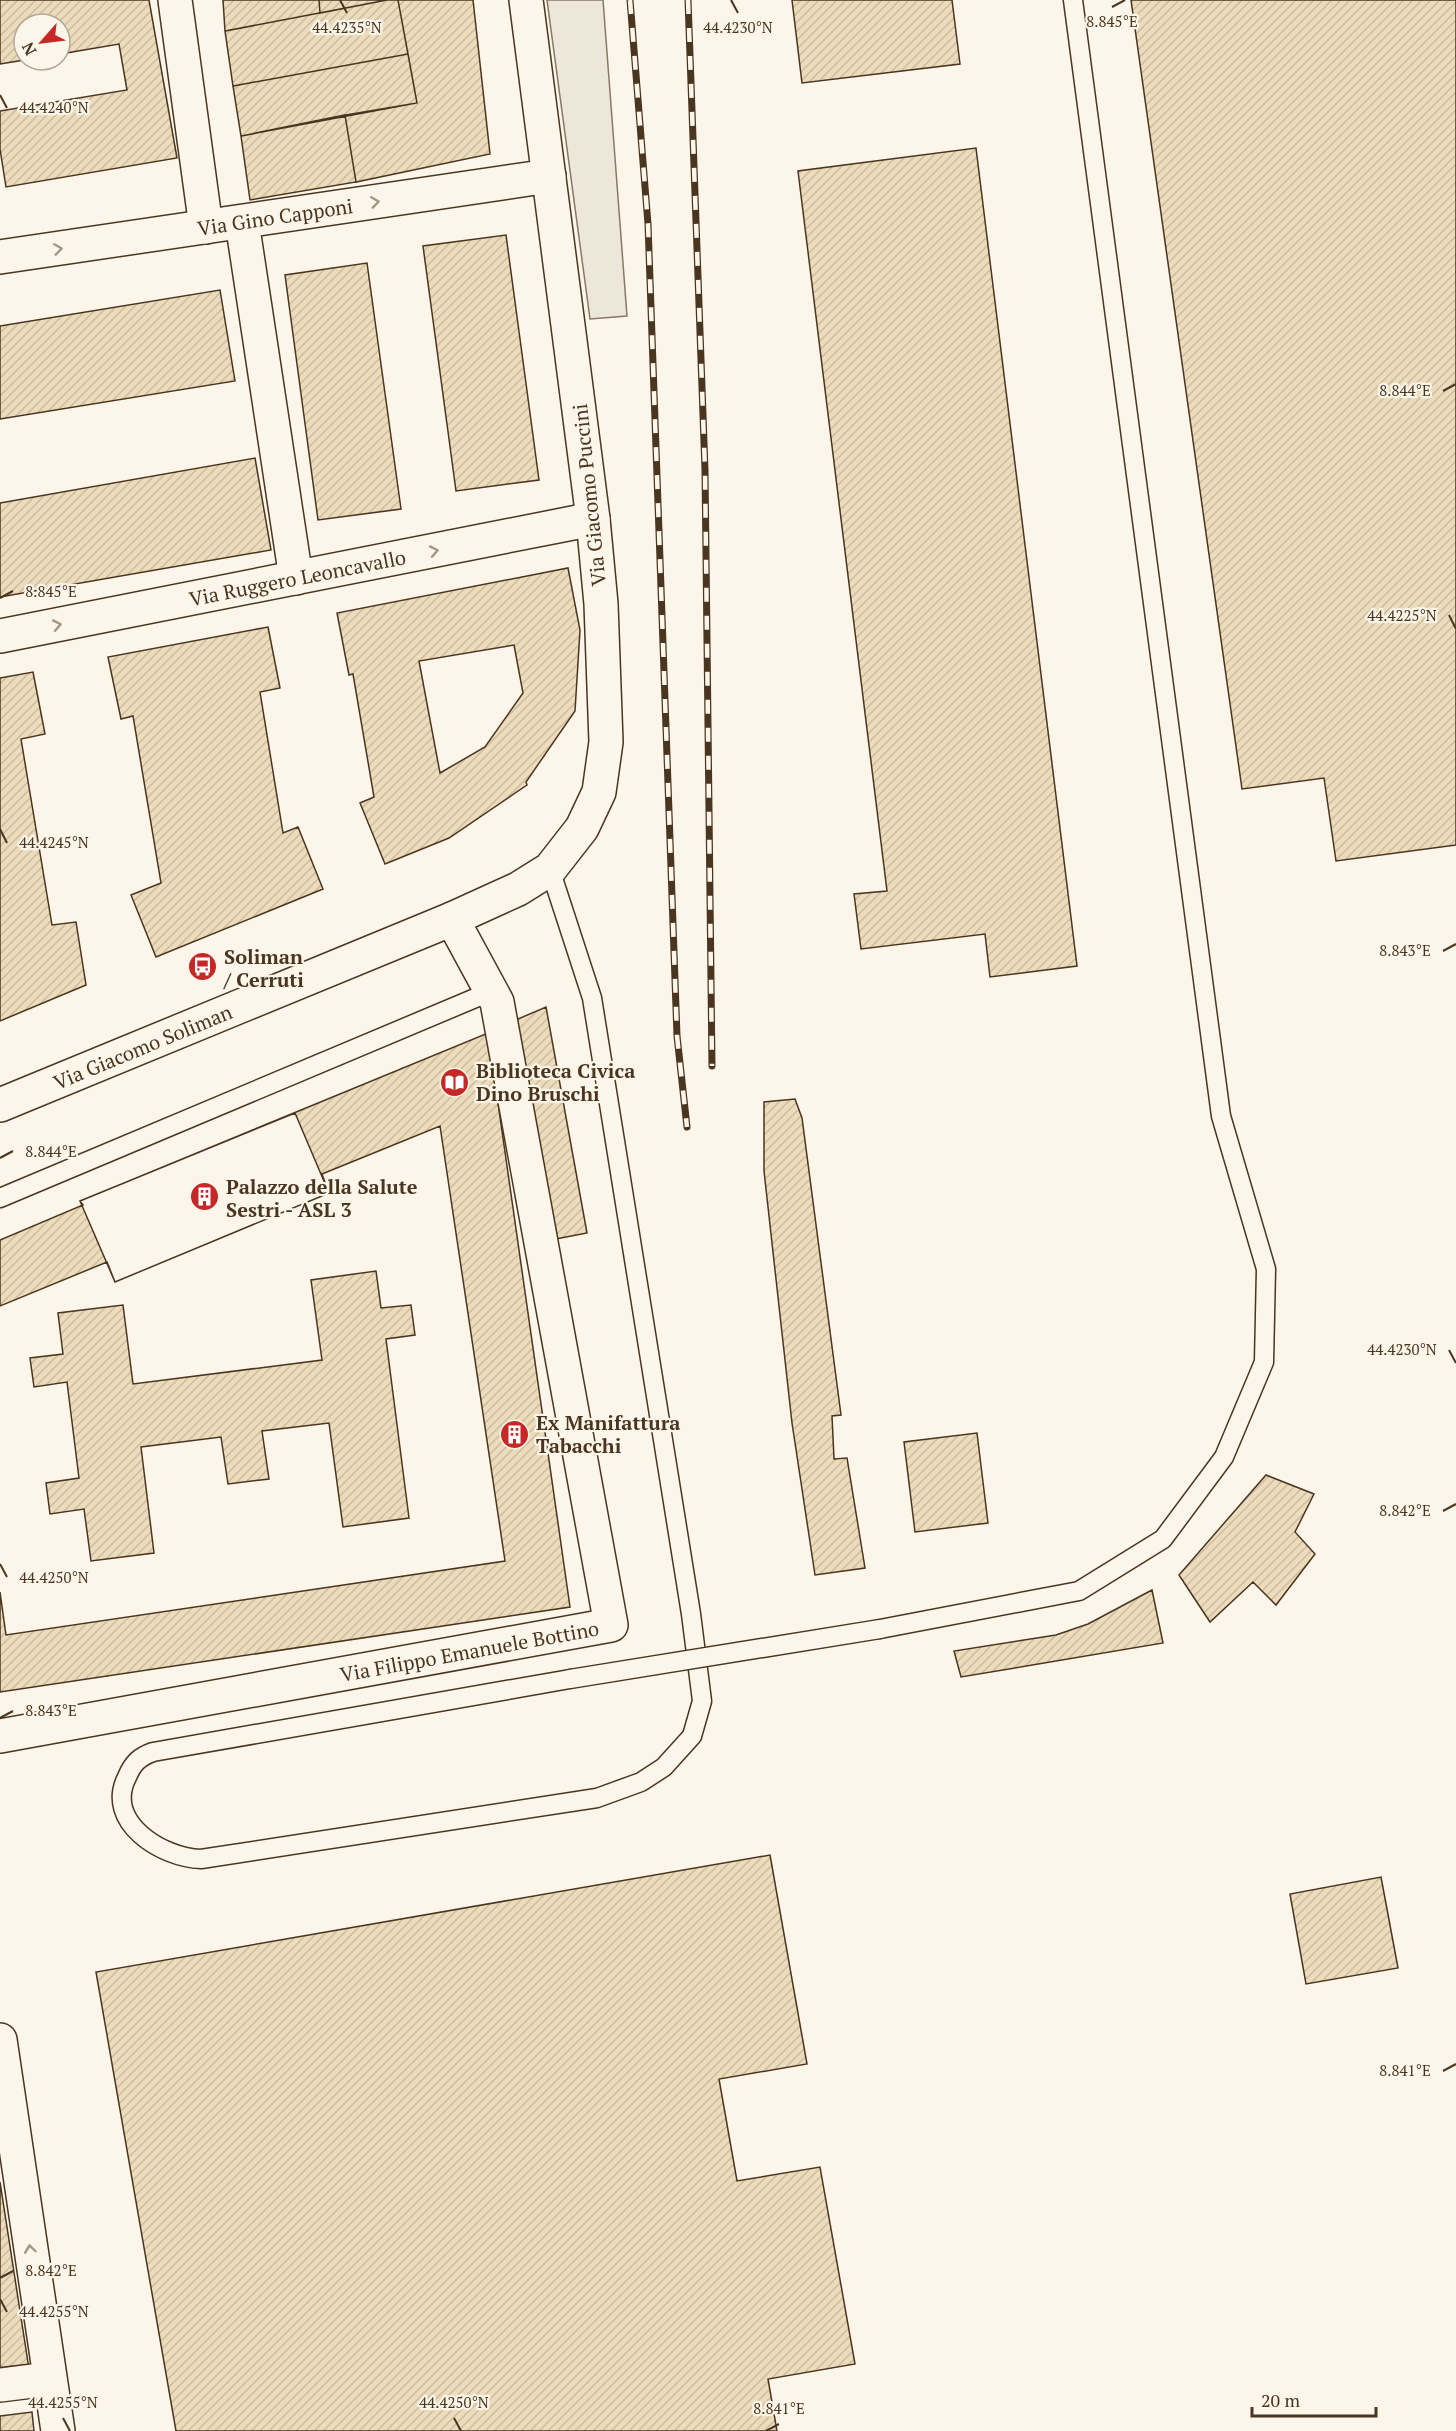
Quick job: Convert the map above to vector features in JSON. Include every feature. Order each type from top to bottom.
[{"type":"street","points":[[175,0],[206,227]]},
{"type":"street","name":"Via Giacomo Puccini","points":[[452,919],[518,889],[550,869],[582,828],[599,792],[606,742],[600,604],[593,519],[526,0]]},
{"type":"street","name":"Via Gino Capponi","points":[[0,257],[549,176]]},
{"type":"street","points":[[242,222],[296,578]]},
{"type":"street","name":"Via Ruggero Leoncavallo","points":[[0,636],[593,519]]},
{"type":"street","name":"Via Filippo Emanuele Bottino","points":[[0,1736],[611,1625],[497,1002],[452,919]]},
{"type":"street","name":"Via Giacomo Soliman","points":[[0,1105],[452,919]]},
{"type":"street","points":[[0,2040],[58,2431]]},
{"type":"street","points":[[0,2385],[49,2379]]},
{"type":"lane","points":[[550,869],[591,998],[597,1034],[701,1690],[702,1701],[692,1736],[664,1767],[641,1782],[597,1798],[201,1859],[185,1858],[153,1844],[131,1826],[121,1806],[122,1787],[132,1766],[140,1757],[153,1752],[570,1679],[880,1629],[1079,1591],[1163,1539],[1224,1457],[1264,1362],[1266,1269],[1221,1116],[1073,0]]},
{"type":"lane","points":[[0,1198],[492,991]]},
{"type":"shaded area","points":[[547,0],[603,0],[627,316],[590,319]]},
{"type":"building","points":[[0,0],[149,0],[177,158],[6,187],[0,149],[0,111],[127,90],[119,44],[72,52],[72,12],[12,12],[12,62],[0,64]]},
{"type":"building","points":[[223,0],[319,0],[320,13],[225,31]]},
{"type":"building","points":[[319,0],[387,0],[320,13]]},
{"type":"building","points":[[387,0],[398,0],[408,54],[233,86],[225,31]]},
{"type":"building","points":[[398,0],[473,0],[490,154],[356,182],[345,115],[417,103]]},
{"type":"building","points":[[792,0],[952,0],[960,64],[802,83]]},
{"type":"building","points":[[1131,0],[1456,0],[1456,845],[1336,861],[1324,778],[1242,789]]},
{"type":"building","points":[[408,54],[417,103],[241,136],[233,86]]},
{"type":"building","points":[[345,115],[356,182],[250,200],[241,136]]},
{"type":"building","points":[[976,148],[1077,966],[990,977],[985,934],[861,949],[854,894],[887,891],[798,171]]},
{"type":"building","points":[[506,235],[539,480],[456,491],[423,246]]},
{"type":"building","points":[[367,263],[401,509],[318,520],[285,275]]},
{"type":"building","points":[[220,290],[235,381],[0,419],[0,326]]},
{"type":"building","points":[[255,458],[271,550],[0,597],[0,503]]},
{"type":"building","points":[[568,568],[580,630],[575,711],[526,782],[527,785],[449,838],[385,864],[360,803],[374,797],[353,674],[349,675],[337,613]],"holes":[[[514,645],[523,693],[485,747],[440,773],[419,661]]]},
{"type":"building","points":[[268,627],[280,688],[260,692],[283,833],[298,827],[323,889],[156,957],[131,895],[161,883],[133,716],[121,719],[108,657]]},
{"type":"building","points":[[33,672],[45,734],[21,739],[52,925],[76,922],[86,985],[0,1021],[0,678]]},
{"type":"building","points":[[546,1007],[587,1233],[545,1241],[504,1025]]},
{"type":"building","name":"Ex Manifattura Tabacchi","points":[[488,1033],[570,1607],[0,1692],[0,1592],[6,1635],[505,1561],[440,1126],[322,1174],[329,1193],[115,1282],[107,1262],[0,1306],[0,1240],[83,1205],[80,1201]]},
{"type":"building","points":[[795,1099],[802,1118],[841,1415],[832,1416],[834,1459],[847,1458],[865,1568],[815,1575],[792,1423],[764,1171],[764,1102]]},
{"type":"building","name":"Palazzo della Salute Sestri - ASL 3","points":[[295,1113],[329,1193],[115,1282],[80,1201]]},
{"type":"building","points":[[376,1271],[381,1308],[411,1305],[415,1335],[386,1339],[409,1518],[343,1527],[329,1423],[262,1431],[269,1479],[228,1484],[221,1437],[141,1447],[154,1553],[91,1561],[84,1509],[50,1514],[46,1483],[79,1478],[67,1382],[34,1387],[30,1358],[63,1354],[58,1313],[123,1305],[133,1384],[322,1360],[311,1280]]},
{"type":"building","points":[[977,1433],[988,1523],[915,1532],[904,1442]]},
{"type":"building","points":[[1266,1475],[1314,1494],[1295,1532],[1315,1554],[1276,1605],[1253,1582],[1210,1622],[1179,1575]]},
{"type":"building","points":[[1152,1590],[1163,1643],[961,1677],[954,1651],[1056,1635],[1088,1624]]},
{"type":"building","points":[[770,1855],[807,2064],[719,2079],[737,2181],[820,2167],[855,2364],[768,2379],[777,2431],[176,2431],[96,1972]]},
{"type":"building","points":[[1381,1877],[1398,1968],[1306,1984],[1290,1894]]},
{"type":"building","points":[[0,2182],[29,2369],[0,2372]]},
{"type":"building","points":[[32,2412],[34,2431],[0,2431],[0,2416]]},
{"type":"railway","points":[[630,0],[648,224],[677,1036],[687,1127]]},
{"type":"railway","points":[[688,0],[705,470],[712,1066]]},
{"type":"place","name":"Soliman / Cerruti","points":[[203,967]]},
{"type":"place","name":"Biblioteca Civica Dino Bruschi","points":[[455,1082]]},
{"type":"place","name":"Palazzo della Salute Sestri - ASL 3","points":[[205,1197]]},
{"type":"place","name":"Ex Manifattura Tabacchi","points":[[515,1434]]}]
